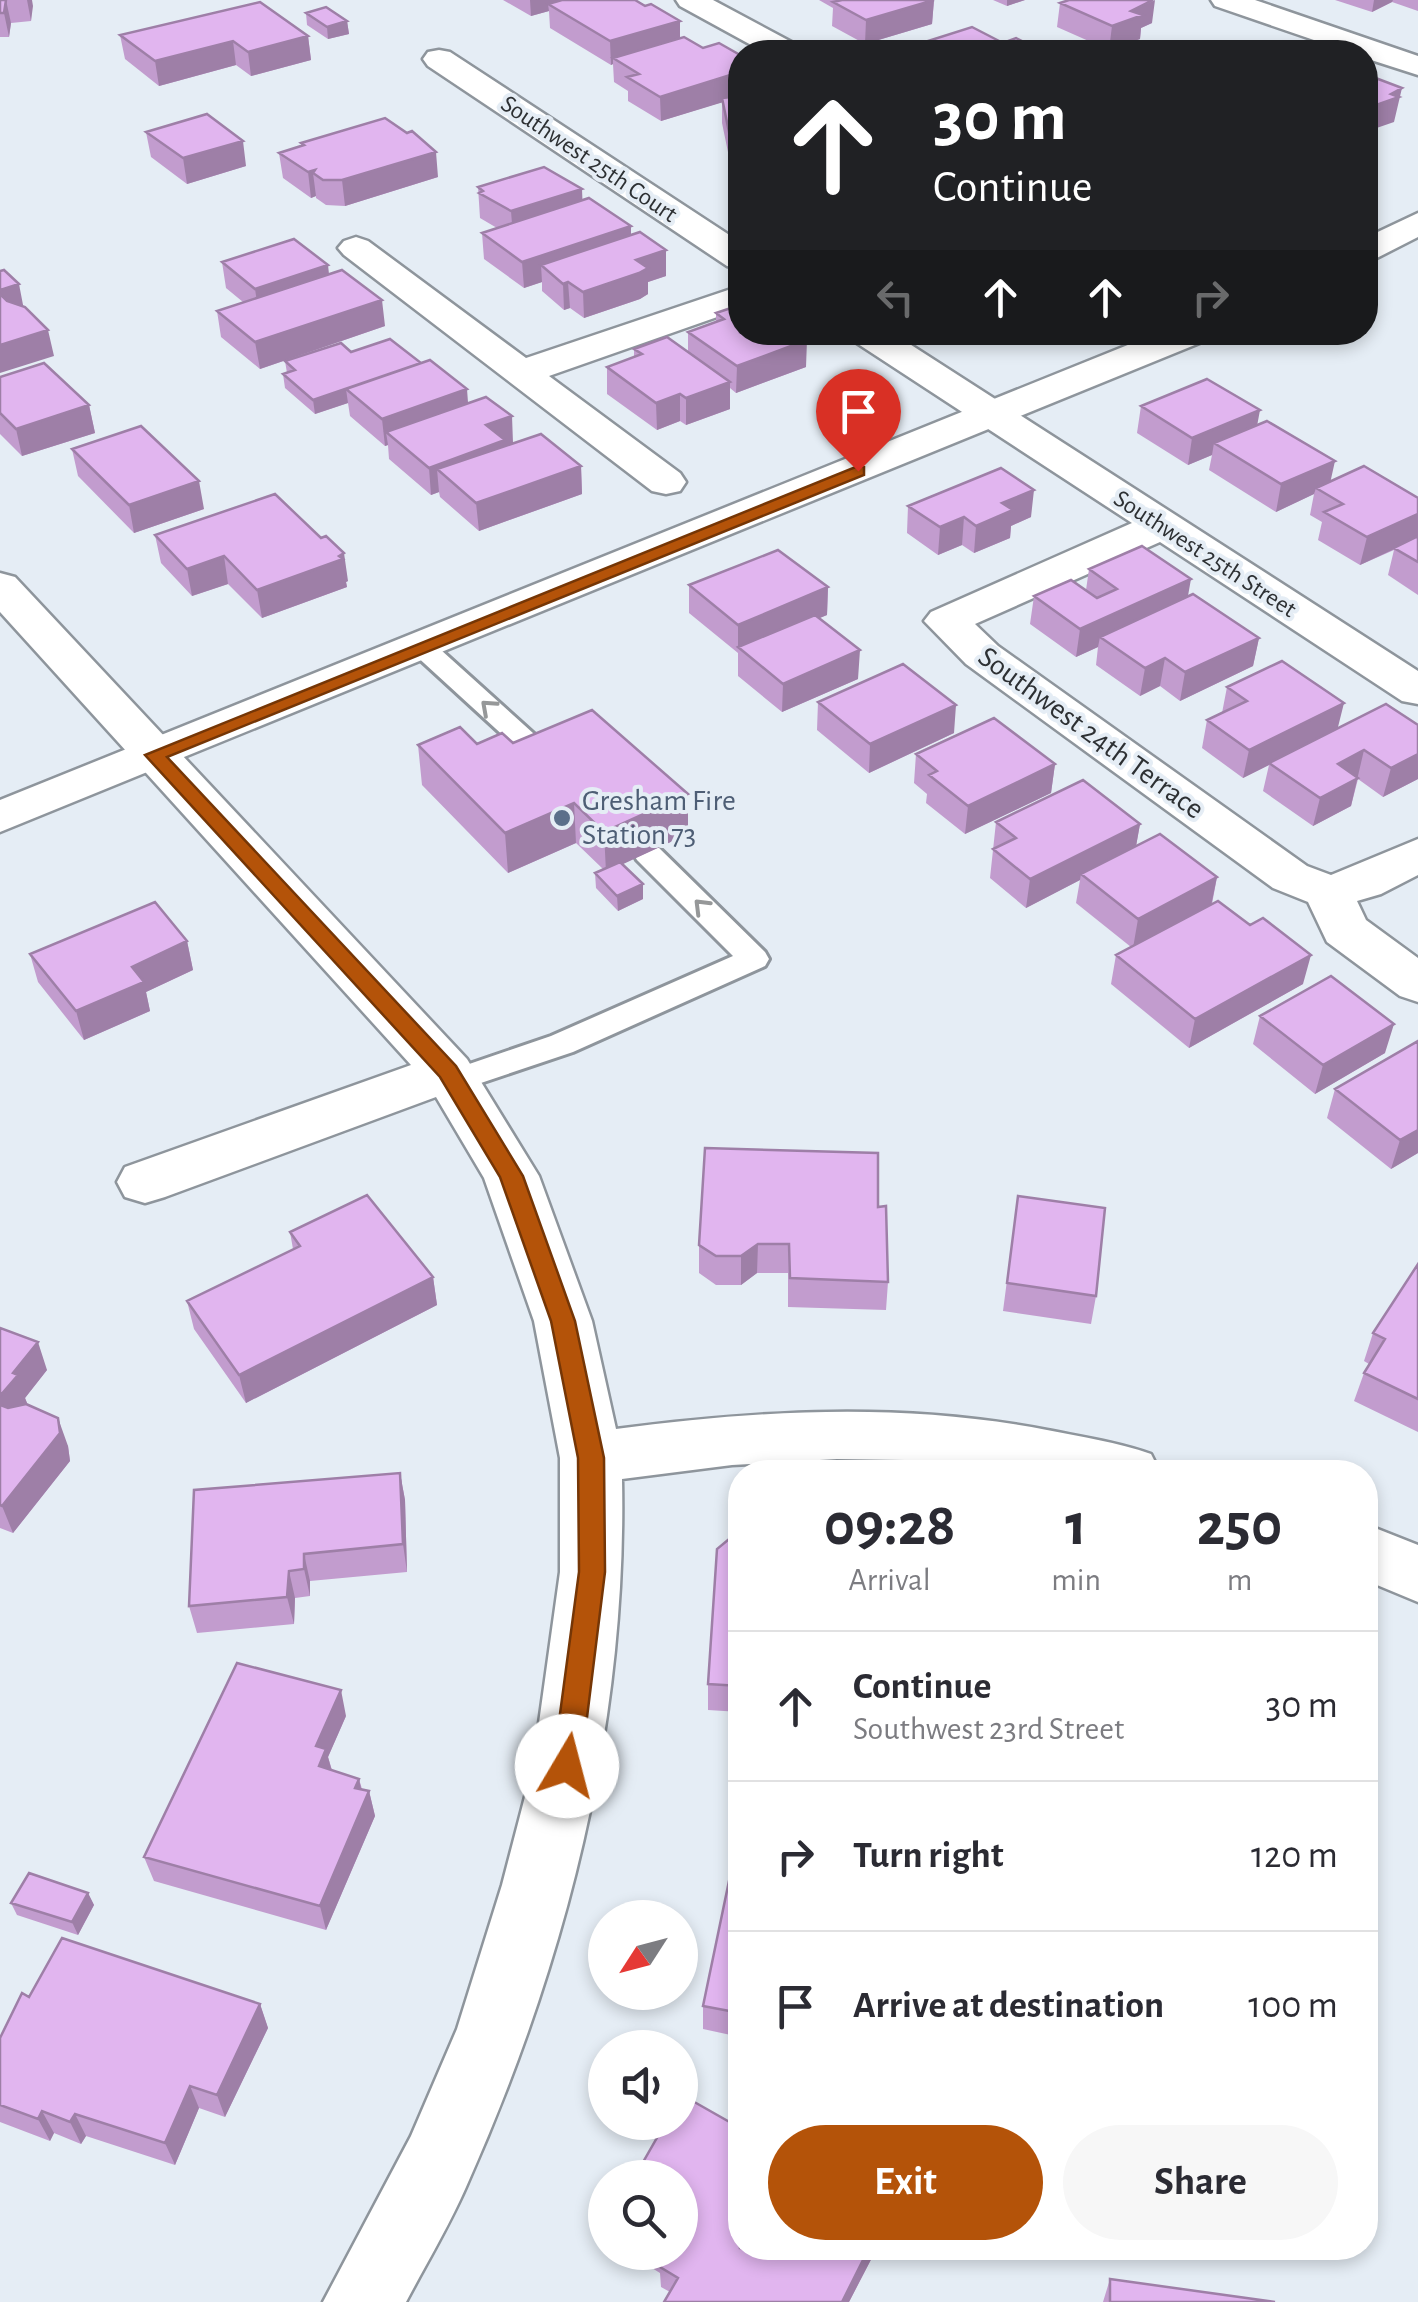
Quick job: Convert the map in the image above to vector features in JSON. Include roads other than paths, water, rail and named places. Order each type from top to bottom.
[{"type":"street","points":[[691,0],[764,40]]},
{"type":"street","points":[[1226,0],[1341,40]]},
{"type":"street","points":[[1279,40],[1305,28]]},
{"type":"street","points":[[1378,53],[1418,66]]},
{"type":"street","name":"Southwest 25th Court","points":[[439,59],[728,250]]},
{"type":"street","points":[[1378,245],[1418,222]]},
{"type":"street","points":[[356,248],[666,482]]},
{"type":"street","points":[[520,373],[728,301]]},
{"type":"street","points":[[885,345],[992,416]]},
{"type":"street","points":[[0,817],[1163,345]]},
{"type":"street","name":"Southwest 25th Street","points":[[992,416],[1418,691]]},
{"type":"street","name":"Southwest 24th Terrace","points":[[1160,526],[946,620],[982,655],[1290,877],[1328,892]]},
{"type":"street","points":[[0,586],[451,1076],[511,1176],[563,1321],[591,1458],[592,1572],[567,1766],[538,1885],[494,2032],[438,2162],[363,2302]]},
{"type":"street","points":[[1418,855],[1364,884],[1328,892],[1346,930],[1418,984]]},
{"type":"street","points":[[145,1182],[451,1076]]},
{"type":"street","points":[[591,1458],[730,1439],[874,1434],[1018,1448],[1074,1460]]},
{"type":"street","points":[[1378,1557],[1418,1574]]},
{"type":"lane","points":[[422,647],[554,767]]},
{"type":"lane","points":[[451,1076],[562,1044],[754,959],[647,852]]},
{"type":"place","name":"Gresham Fire Station 73","points":[[562,818]]}]
